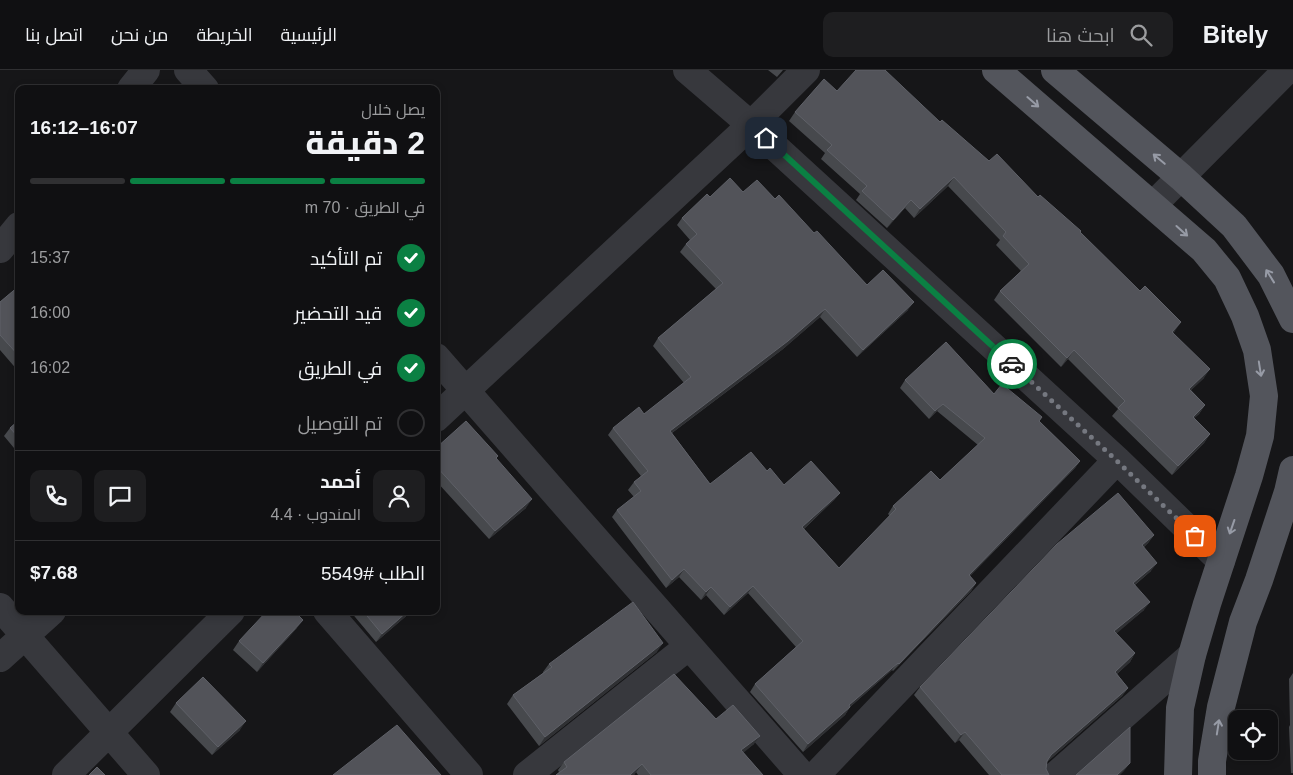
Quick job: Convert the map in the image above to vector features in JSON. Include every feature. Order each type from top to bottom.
[{"type":"main road","points":[[996,70],[1204,250],[1226,278],[1245,316],[1257,350],[1264,396],[1260,436],[1192,655],[1180,708],[1178,775]]},
{"type":"main road","points":[[1055,70],[1181,177],[1234,226],[1271,275],[1293,319]]},
{"type":"main road","points":[[1212,775],[1212,762],[1221,707],[1239,638],[1282,510],[1293,470]]},
{"type":"street","points":[[134,85],[146,70]]},
{"type":"street","points":[[188,70],[201,85]]},
{"type":"street","points":[[686,70],[751,125],[1116,460],[1221,561]]},
{"type":"street","points":[[440,414],[751,125],[806,70]]},
{"type":"street","points":[[1154,205],[1288,70]]},
{"type":"street","points":[[440,362],[802,775]]},
{"type":"street","points":[[816,775],[1116,460]]},
{"type":"street","points":[[0,607],[146,775]]},
{"type":"street","points":[[0,658],[48,615]]},
{"type":"street","points":[[66,775],[227,615]]},
{"type":"street","points":[[330,615],[469,775]]},
{"type":"street","points":[[527,775],[689,646]]},
{"type":"street","points":[[1056,775],[1192,655]]},
{"type":"building","points":[[856,70],[885,70],[940,122],[942,120],[989,161],[997,154],[1038,197],[1040,195],[1081,231],[1140,291],[1145,286],[1181,322],[1172,332],[1210,369],[1189,389],[1205,405],[1193,417],[1210,434],[1178,466],[1118,408],[1125,401],[1074,350],[1067,358],[1000,291],[1029,264],[1003,236],[1006,232],[954,177],[920,209],[911,200],[893,220],[862,191],[867,186],[827,150],[832,145],[795,112],[824,79],[837,91]]},
{"type":"building","points":[[730,178],[743,192],[757,180],[775,199],[779,195],[814,233],[817,231],[867,285],[883,270],[914,302],[863,350],[825,309],[788,341],[670,431],[710,484],[751,452],[767,471],[770,468],[784,485],[811,461],[840,493],[802,527],[839,568],[896,509],[893,506],[931,471],[940,480],[985,438],[943,404],[935,411],[905,380],[946,342],[994,394],[1002,384],[1042,417],[1039,421],[1080,461],[969,575],[976,583],[899,664],[849,705],[850,707],[808,744],[755,684],[803,641],[753,586],[730,607],[711,587],[706,592],[684,569],[672,580],[617,510],[641,491],[634,482],[648,471],[613,428],[639,407],[644,414],[691,377],[658,338],[723,283],[686,244],[697,234],[682,218],[707,194],[710,197]]},
{"type":"building","points":[[15,289],[15,352],[0,335],[0,302]]},
{"type":"building","points":[[466,421],[498,456],[496,458],[532,499],[495,531],[440,470],[440,444]]},
{"type":"building","points":[[15,424],[15,434],[10,428]]},
{"type":"building","points":[[1118,493],[1154,535],[1142,545],[1157,563],[1133,583],[1150,602],[1114,631],[1135,653],[1115,672],[1128,688],[1051,755],[1047,761],[1046,769],[1049,775],[1002,775],[965,732],[961,735],[920,687],[1057,544]]},
{"type":"building","points":[[633,602],[663,643],[545,737],[513,695],[552,667],[549,664]]},
{"type":"building","points":[[263,615],[298,615],[303,620],[263,663],[239,641]]},
{"type":"building","points":[[366,615],[403,615],[382,634]]},
{"type":"building","points":[[674,674],[716,719],[733,705],[760,736],[741,750],[763,775],[651,775],[642,764],[630,775],[556,775],[567,767],[564,762]]},
{"type":"building","points":[[203,677],[246,721],[218,747],[176,703]]},
{"type":"building","points":[[397,725],[441,775],[333,775]]},
{"type":"building","points":[[1130,727],[1130,763],[1117,775],[1076,775]]},
{"type":"building","points":[[97,767],[105,775],[89,775]]},
{"type":"way so far","points":[[1012,364],[1195,536]]},
{"type":"route","points":[[766,138],[1012,364]]}]
